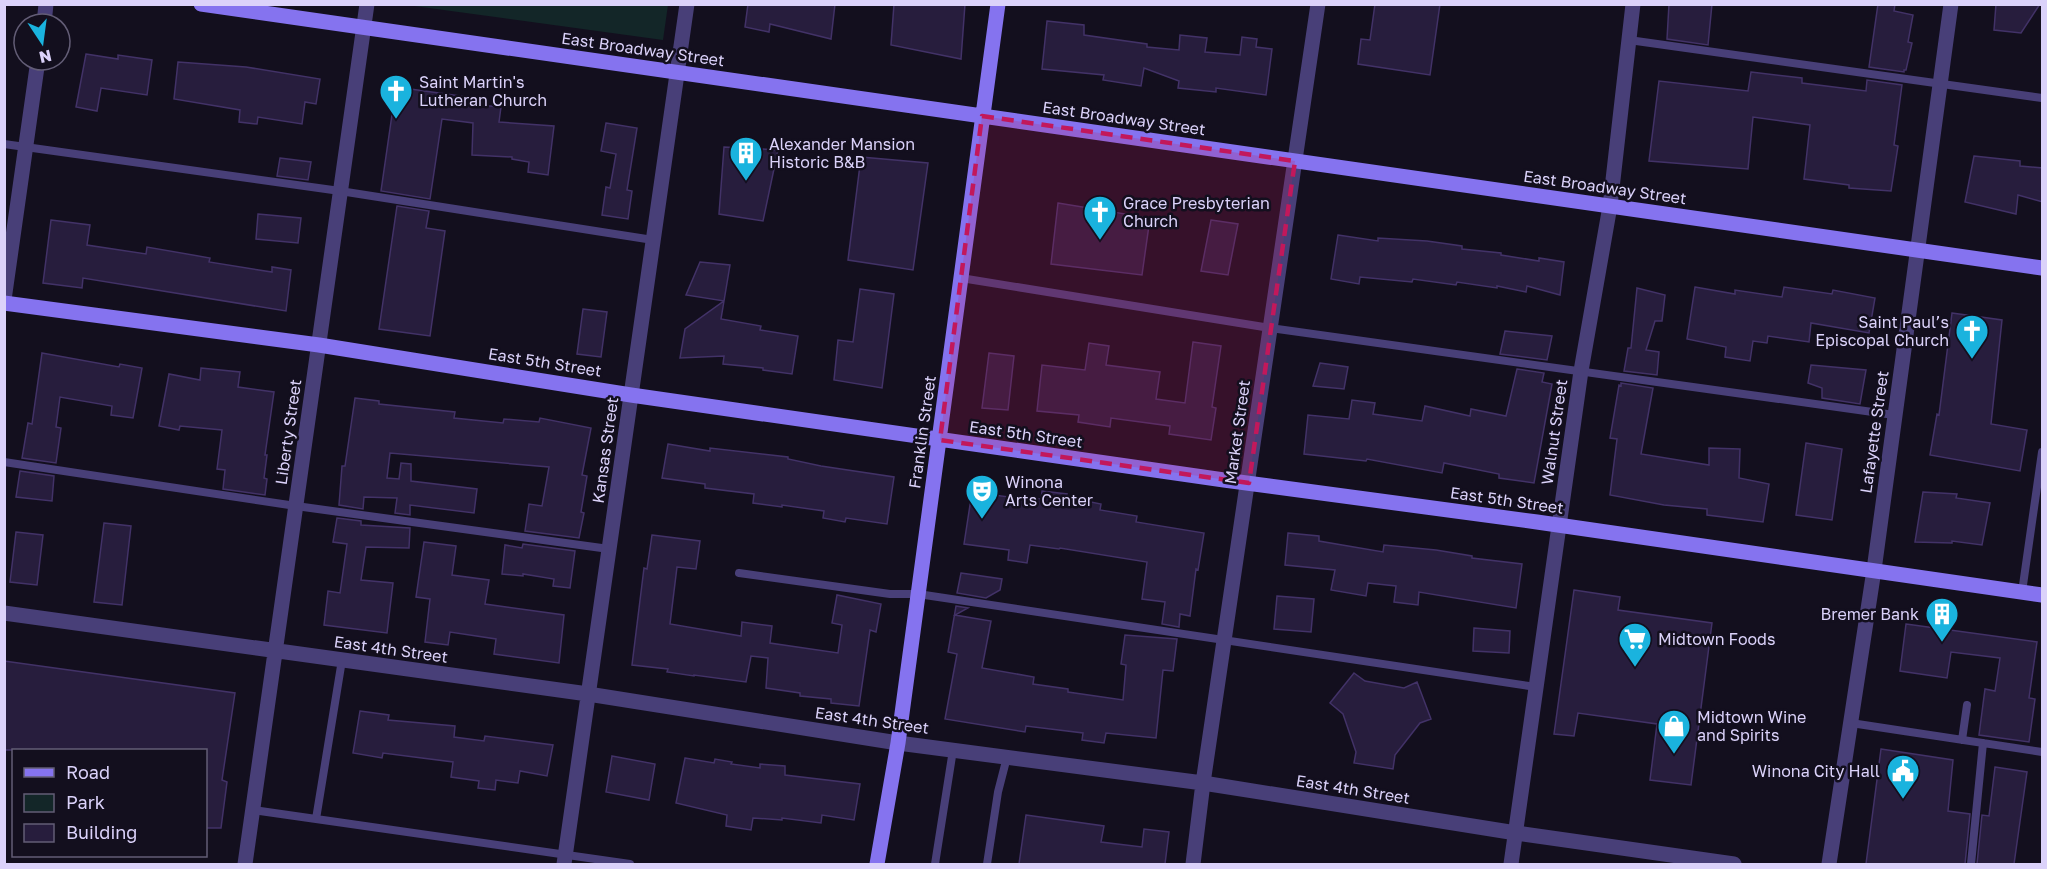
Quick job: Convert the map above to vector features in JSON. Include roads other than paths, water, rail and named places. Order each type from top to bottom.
[{"type":"street","name":"East Broadway Street","points":[[201,4],[2043,268]]},
{"type":"street","name":"Liberty Street","points":[[245,864],[367,4]]},
{"type":"street","name":"Kansas Street","points":[[564,860],[687,4]]},
{"type":"street","name":"Franklin Street","points":[[877,864],[898,743],[998,4]]},
{"type":"street","name":"Market Street","points":[[1193,864],[1318,4]]},
{"type":"street","name":"Walnut Street","points":[[1511,864],[1581,371],[1610,206],[1633,4]]},
{"type":"street","name":"Lafayette Street","points":[[1829,864],[1874,570],[1951,4]]},
{"type":"street","points":[[4,301],[36,72]]},
{"type":"street","name":"East 5th Street","points":[[4,301],[319,345],[631,395],[940,440],[1558,525],[2043,595]]},
{"type":"street","name":"East 4th Street","points":[[4,613],[588,694],[898,743],[1203,783],[1516,833],[1734,864]]},
{"type":"lane","points":[[1629,40],[2043,98]]},
{"type":"lane","points":[[4,144],[340,191],[653,240]]},
{"type":"lane","points":[[961,278],[1270,328],[1894,415]]},
{"type":"lane","points":[[2022,592],[2043,452]]},
{"type":"lane","points":[[4,462],[296,506],[609,549]]},
{"type":"lane","points":[[739,573],[890,594],[918,594],[1536,687]]},
{"type":"lane","points":[[316,819],[342,660]]},
{"type":"lane","points":[[1962,740],[1967,705]]},
{"type":"lane","points":[[1851,723],[2043,752]]},
{"type":"lane","points":[[1971,864],[1983,743]]},
{"type":"lane","points":[[935,864],[953,750]]},
{"type":"lane","points":[[987,864],[998,792],[1007,757]]},
{"type":"lane","points":[[253,810],[564,860],[630,864]]},
{"type":"place","name":"Saint Martin's Lutheran Church","points":[[396,120]]},
{"type":"place","name":"Alexander Mansion Historic B&B","points":[[746,182]]},
{"type":"place","name":"Grace Presbyterian Church","points":[[1100,241]]},
{"type":"place","name":"Saint Paul’s Episcopal Church","points":[[1972,360]]},
{"type":"place","name":"Winona Arts Center","points":[[982,520]]},
{"type":"place","name":"Bremer Bank","points":[[1942,643]]},
{"type":"place","name":"Midtown Foods","points":[[1635,668]]},
{"type":"place","name":"Midtown Wine and Spirits","points":[[1674,755]]},
{"type":"place","name":"Winona City Hall","points":[[1903,800]]}]
